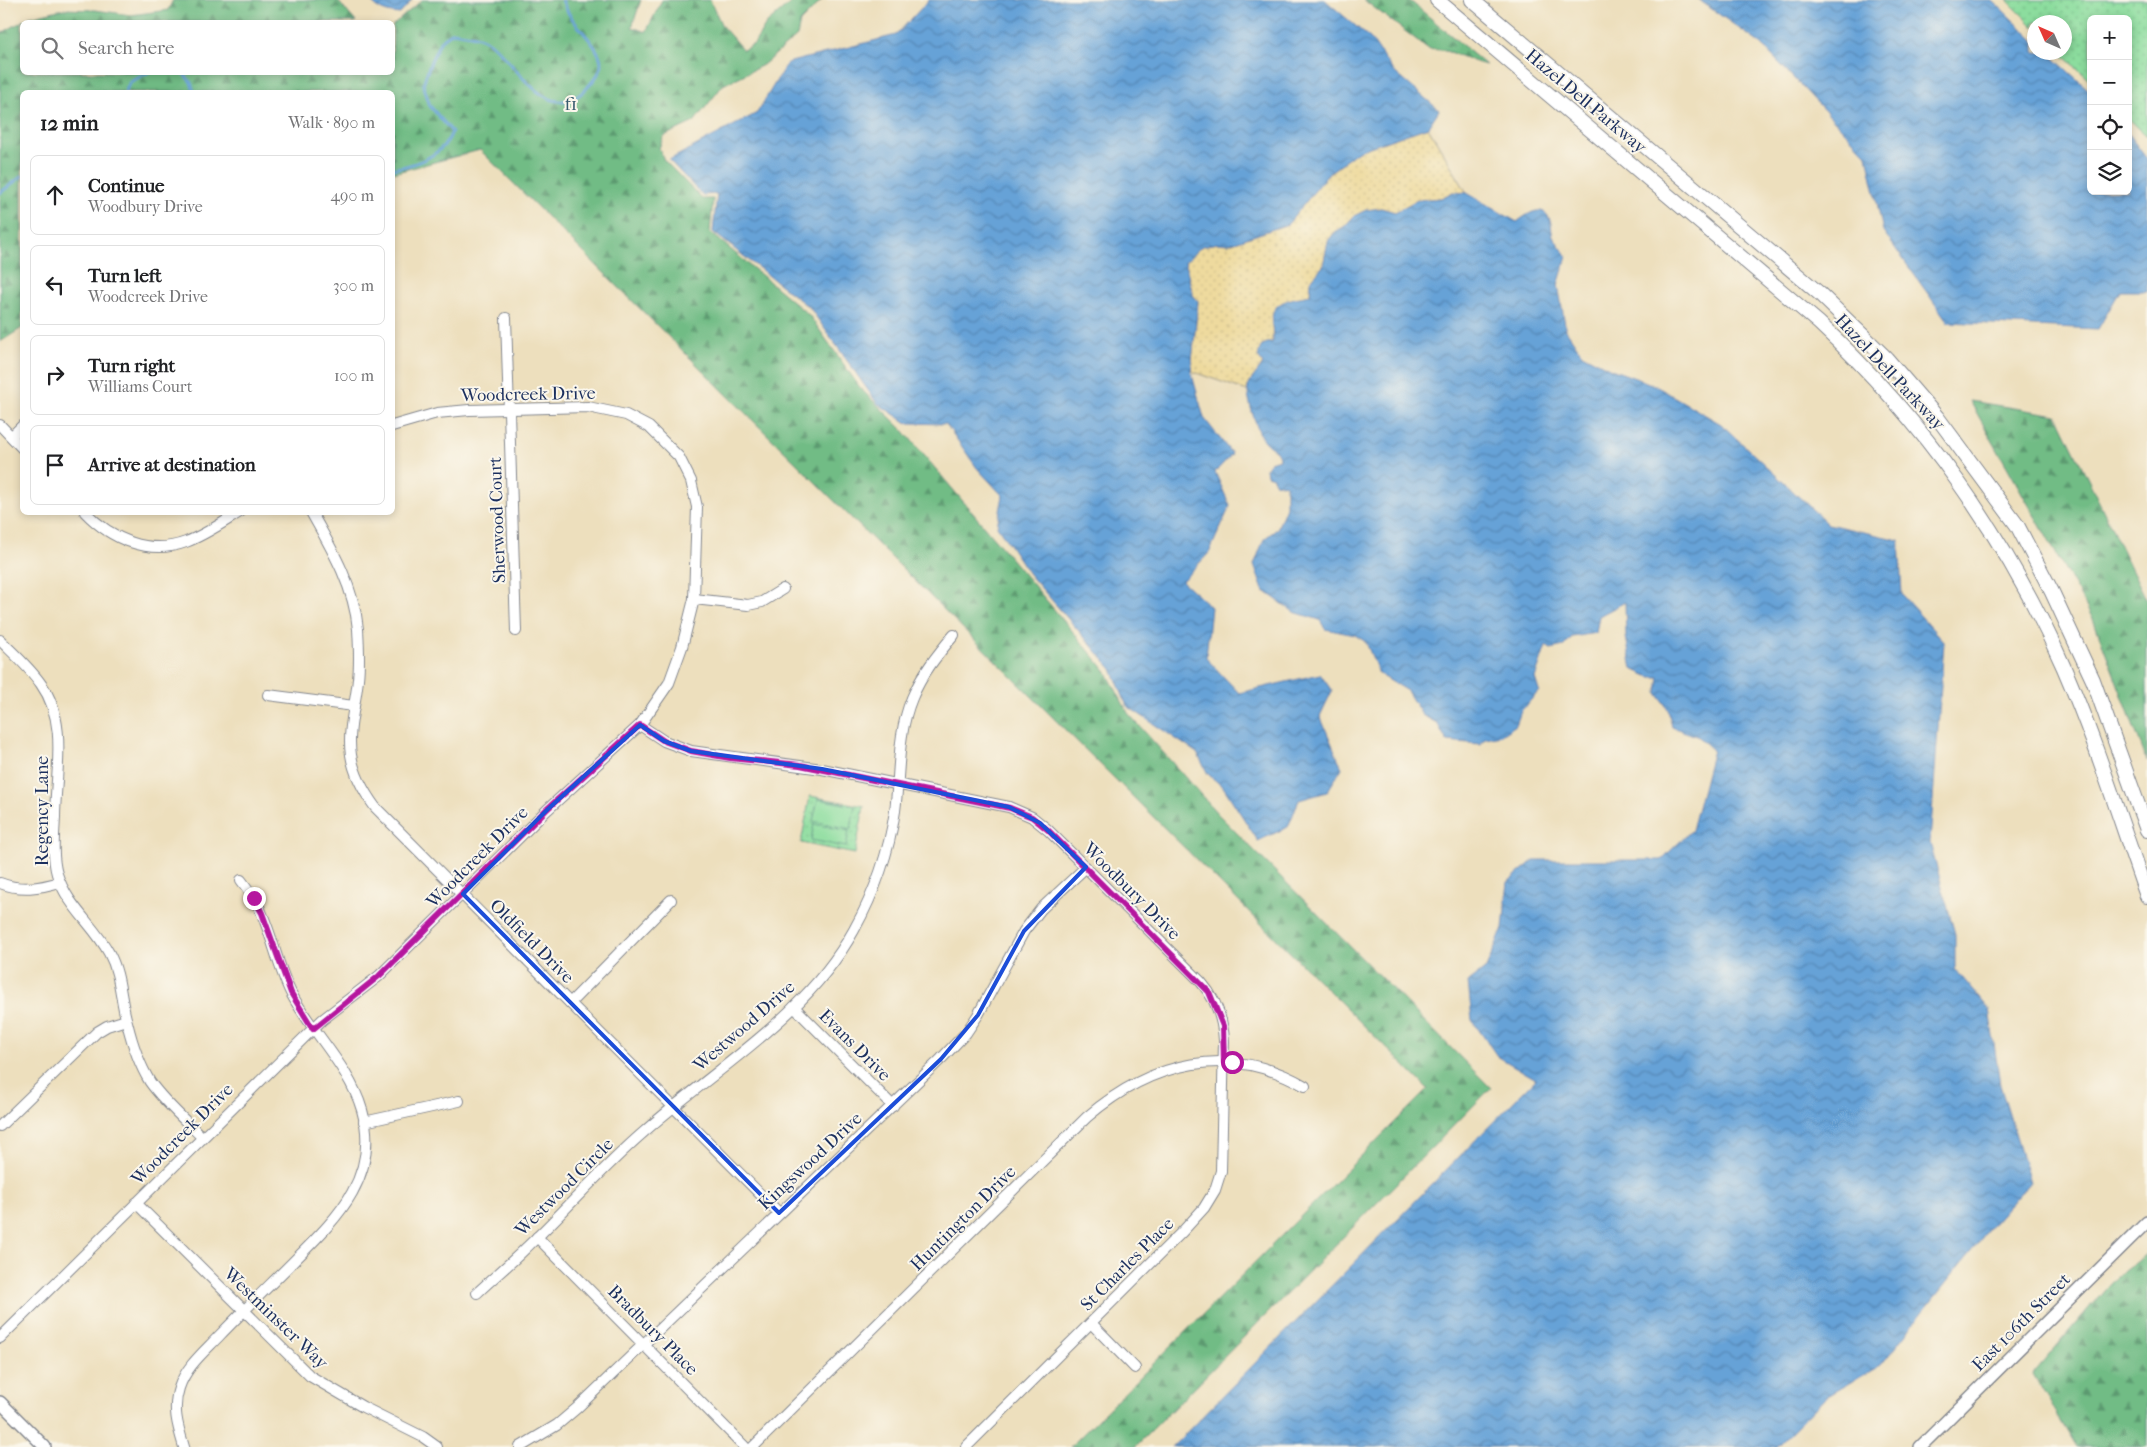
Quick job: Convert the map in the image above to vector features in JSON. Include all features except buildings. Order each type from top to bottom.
[{"type":"main road","name":"Hazel Dell Parkway","points":[[1437,0],[1819,323],[1872,376],[1928,441],[1984,518],[2038,612],[2078,701],[2147,896]]},
{"type":"main road","name":"Hazel Dell Parkway","points":[[1472,0],[1820,294],[1886,358],[1937,417],[2017,525],[2056,599],[2093,680],[2147,830]]},
{"type":"street","name":"Sherwood Court","points":[[506,318],[516,631]]},
{"type":"street","name":"Woodcreek Drive","points":[[0,1338],[313,1029],[379,976],[546,810],[640,725],[669,683],[682,647],[694,599],[697,507],[691,481],[679,457],[664,440],[649,427],[634,419],[608,410],[588,407],[437,413],[395,425]]},
{"type":"street","points":[[0,425],[20,446]]},
{"type":"street","points":[[12,436],[20,428]]},
{"type":"street","points":[[89,515],[110,533],[144,546],[164,546],[185,542],[234,515]]},
{"type":"street","name":"Oldfield Drive","points":[[313,515],[343,571],[353,602],[358,627],[358,680],[354,706],[351,754],[357,777],[368,797],[375,807],[779,1213]]},
{"type":"street","points":[[694,599],[748,605],[762,602],[783,589]]},
{"type":"street","name":"Westwood Drive","points":[[674,1107],[794,1007],[834,960],[853,932],[869,902],[890,835],[895,810],[902,734],[912,699],[925,673],[954,635]]},
{"type":"street","name":"Regency Lane","points":[[0,640],[42,686],[58,729],[59,751],[54,841],[57,873],[60,882],[73,906],[102,940],[114,962],[119,977],[126,1020],[140,1064],[151,1083],[202,1137]]},
{"type":"street","points":[[268,695],[354,706]]},
{"type":"street","name":"Woodbury Drive","points":[[640,725],[664,741],[691,751],[730,758],[800,765],[958,796],[1021,812],[1048,830],[1209,992],[1223,1026],[1224,1062]]},
{"type":"street","name":"Kingswood Drive","points":[[520,1447],[557,1426],[966,1033],[1024,931],[1041,909],[1086,867]]},
{"type":"street","points":[[184,1447],[176,1422],[176,1404],[179,1388],[187,1372],[200,1356],[343,1210],[362,1172],[366,1138],[362,1109],[345,1074],[313,1029],[291,993],[257,903],[241,880]]},
{"type":"street","points":[[0,883],[21,888],[36,888],[60,882]]},
{"type":"street","points":[[570,1003],[671,900]]},
{"type":"street","name":"Evans Drive","points":[[794,1007],[892,1106]]},
{"type":"street","points":[[0,1126],[97,1032],[107,1026],[126,1020]]},
{"type":"street","name":"St Charles Place","points":[[966,1447],[1204,1208],[1215,1190],[1222,1163],[1224,1062]]},
{"type":"street","name":"Huntington Drive","points":[[753,1447],[1104,1103],[1139,1082],[1172,1068],[1197,1063],[1240,1062],[1286,1075],[1305,1086]]},
{"type":"street","points":[[364,1122],[459,1101]]},
{"type":"street","name":"Westwood Circle","points":[[477,1293],[537,1237],[633,1141],[674,1107]]},
{"type":"street","name":"Westminster Way","points":[[136,1203],[310,1376],[363,1407],[423,1437],[437,1447]]},
{"type":"street","name":"East 106th Street","points":[[1920,1447],[2147,1222]]},
{"type":"street","name":"Bradbury Place","points":[[537,1237],[745,1447]]},
{"type":"street","points":[[1091,1323],[1135,1368]]},
{"type":"street","points":[[0,1402],[45,1447]]},
{"type":"highlighted area","points":[[640,725],[664,741],[691,751],[822,769],[1009,807],[1040,823],[1086,867],[1024,931],[978,1015],[941,1059],[779,1213],[463,894],[547,810]]},
{"type":"green space","name":"f1","points":[[173,0],[337,0],[354,20],[25,20],[63,9],[95,10],[131,15],[168,10]]},
{"type":"green space","name":"f1","points":[[422,0],[641,0],[632,27],[646,32],[662,0],[710,0],[722,26],[743,50],[754,44],[766,24],[794,0],[822,0],[800,22],[797,36],[763,65],[723,85],[694,122],[664,136],[659,148],[664,160],[702,199],[713,199],[710,232],[809,315],[861,389],[902,429],[1106,671],[1128,713],[1217,813],[1491,1088],[1135,1447],[1070,1447],[1428,1089],[480,150],[395,172],[395,90],[20,90],[20,329],[0,342],[0,34],[20,23],[20,75],[395,75],[395,23]]},
{"type":"green space","points":[[1364,0],[1409,0],[1486,65],[1450,52],[1430,50]]},
{"type":"green space","points":[[2007,0],[2147,0],[2147,136],[2132,122],[2132,15],[2087,15],[2087,77],[2068,60],[2072,60],[2072,15],[2027,15],[2027,20]]},
{"type":"green space","points":[[1970,401],[2057,415],[2147,601],[2147,761],[2093,619]]},
{"type":"green space","points":[[810,796],[864,806],[855,854],[801,843]]},
{"type":"green space","points":[[818,799],[855,806],[851,829],[813,821]]},
{"type":"green space","points":[[814,824],[849,831],[846,847],[811,840]]},
{"type":"green space","points":[[2147,1254],[2147,1447],[2077,1447],[2033,1374],[2111,1282]]},
{"type":"sand","points":[[1428,127],[1467,193],[1453,192],[1441,198],[1417,200],[1395,212],[1381,208],[1354,216],[1345,226],[1335,232],[1328,241],[1323,266],[1311,280],[1310,295],[1297,298],[1271,319],[1272,341],[1270,348],[1247,391],[1191,371],[1198,302],[1193,295],[1185,262],[1201,246],[1217,243],[1229,244],[1288,224],[1329,173],[1358,151]]},
{"type":"water","points":[[369,0],[412,0],[400,14],[383,10]]},
{"type":"water","points":[[929,0],[1325,0],[1371,39],[1393,71],[1439,110],[1428,127],[1358,151],[1329,173],[1288,224],[1229,244],[1217,243],[1202,246],[1185,262],[1193,295],[1198,301],[1191,371],[1204,418],[1232,454],[1215,472],[1230,506],[1209,553],[1182,581],[1211,607],[1206,658],[1239,693],[1320,674],[1332,691],[1320,716],[1342,768],[1327,792],[1299,800],[1288,827],[1258,841],[1224,788],[1208,774],[1197,753],[1127,706],[1112,669],[1029,574],[997,526],[1003,496],[977,468],[946,424],[907,423],[877,403],[810,308],[713,232],[717,194],[702,195],[669,160],[757,113],[787,63],[896,35]]},
{"type":"water","points":[[1699,0],[1992,0],[2027,33],[2027,60],[2056,60],[2087,88],[2087,195],[2132,195],[2132,139],[2147,159],[2147,291],[2120,291],[2098,329],[1948,322],[1883,231],[1867,155],[1761,44]]},
{"type":"water","points":[[1453,192],[1467,193],[1517,222],[1534,212],[1539,211],[1547,215],[1551,222],[1553,236],[1567,256],[1558,285],[1566,330],[1582,354],[1611,369],[1654,385],[1721,424],[1828,524],[1899,540],[1902,595],[1944,642],[1930,843],[1955,934],[1955,969],[1989,1009],[2000,1085],[2030,1182],[1992,1225],[1881,1365],[1826,1397],[1777,1447],[1172,1447],[1536,1079],[1497,1056],[1472,1020],[1468,982],[1486,968],[1503,928],[1508,882],[1534,860],[1661,860],[1692,830],[1713,750],[1699,737],[1672,727],[1668,709],[1657,693],[1659,677],[1650,677],[1632,669],[1626,637],[1625,602],[1599,616],[1596,633],[1572,637],[1564,646],[1551,649],[1546,646],[1535,678],[1539,691],[1521,711],[1516,725],[1501,735],[1485,738],[1480,744],[1447,741],[1437,723],[1422,715],[1407,691],[1379,674],[1366,642],[1355,635],[1325,629],[1320,620],[1294,612],[1263,590],[1254,565],[1264,539],[1277,529],[1286,507],[1286,485],[1275,483],[1273,477],[1267,475],[1266,469],[1270,462],[1279,459],[1279,456],[1265,442],[1259,432],[1251,407],[1248,387],[1263,364],[1258,357],[1261,348],[1266,343],[1273,342],[1273,312],[1276,307],[1286,301],[1310,295],[1311,280],[1323,266],[1328,241],[1335,232],[1345,226],[1354,216],[1366,210],[1381,208],[1395,212],[1417,200],[1441,198]]},
{"type":"waterway","points":[[395,168],[428,158],[442,147],[452,132],[430,106],[423,84],[441,40],[453,32],[476,36],[489,42],[532,87],[544,96],[557,101],[571,100],[585,90],[601,68],[600,58],[598,52],[570,15],[562,0]]},
{"type":"waterway","points":[[126,90],[130,82],[143,75]]},
{"type":"waterway","points":[[185,75],[191,82],[193,90]]},
{"type":"waterway","points":[[0,193],[20,178]]},
{"type":"route","points":[[254,898],[262,913],[291,993],[313,1029],[402,955],[546,810],[640,725],[664,741],[691,751],[730,758],[822,769],[1010,808],[1032,817],[1048,830],[1201,982],[1209,992],[1219,1012],[1223,1026],[1224,1062],[1232,1062]]}]
